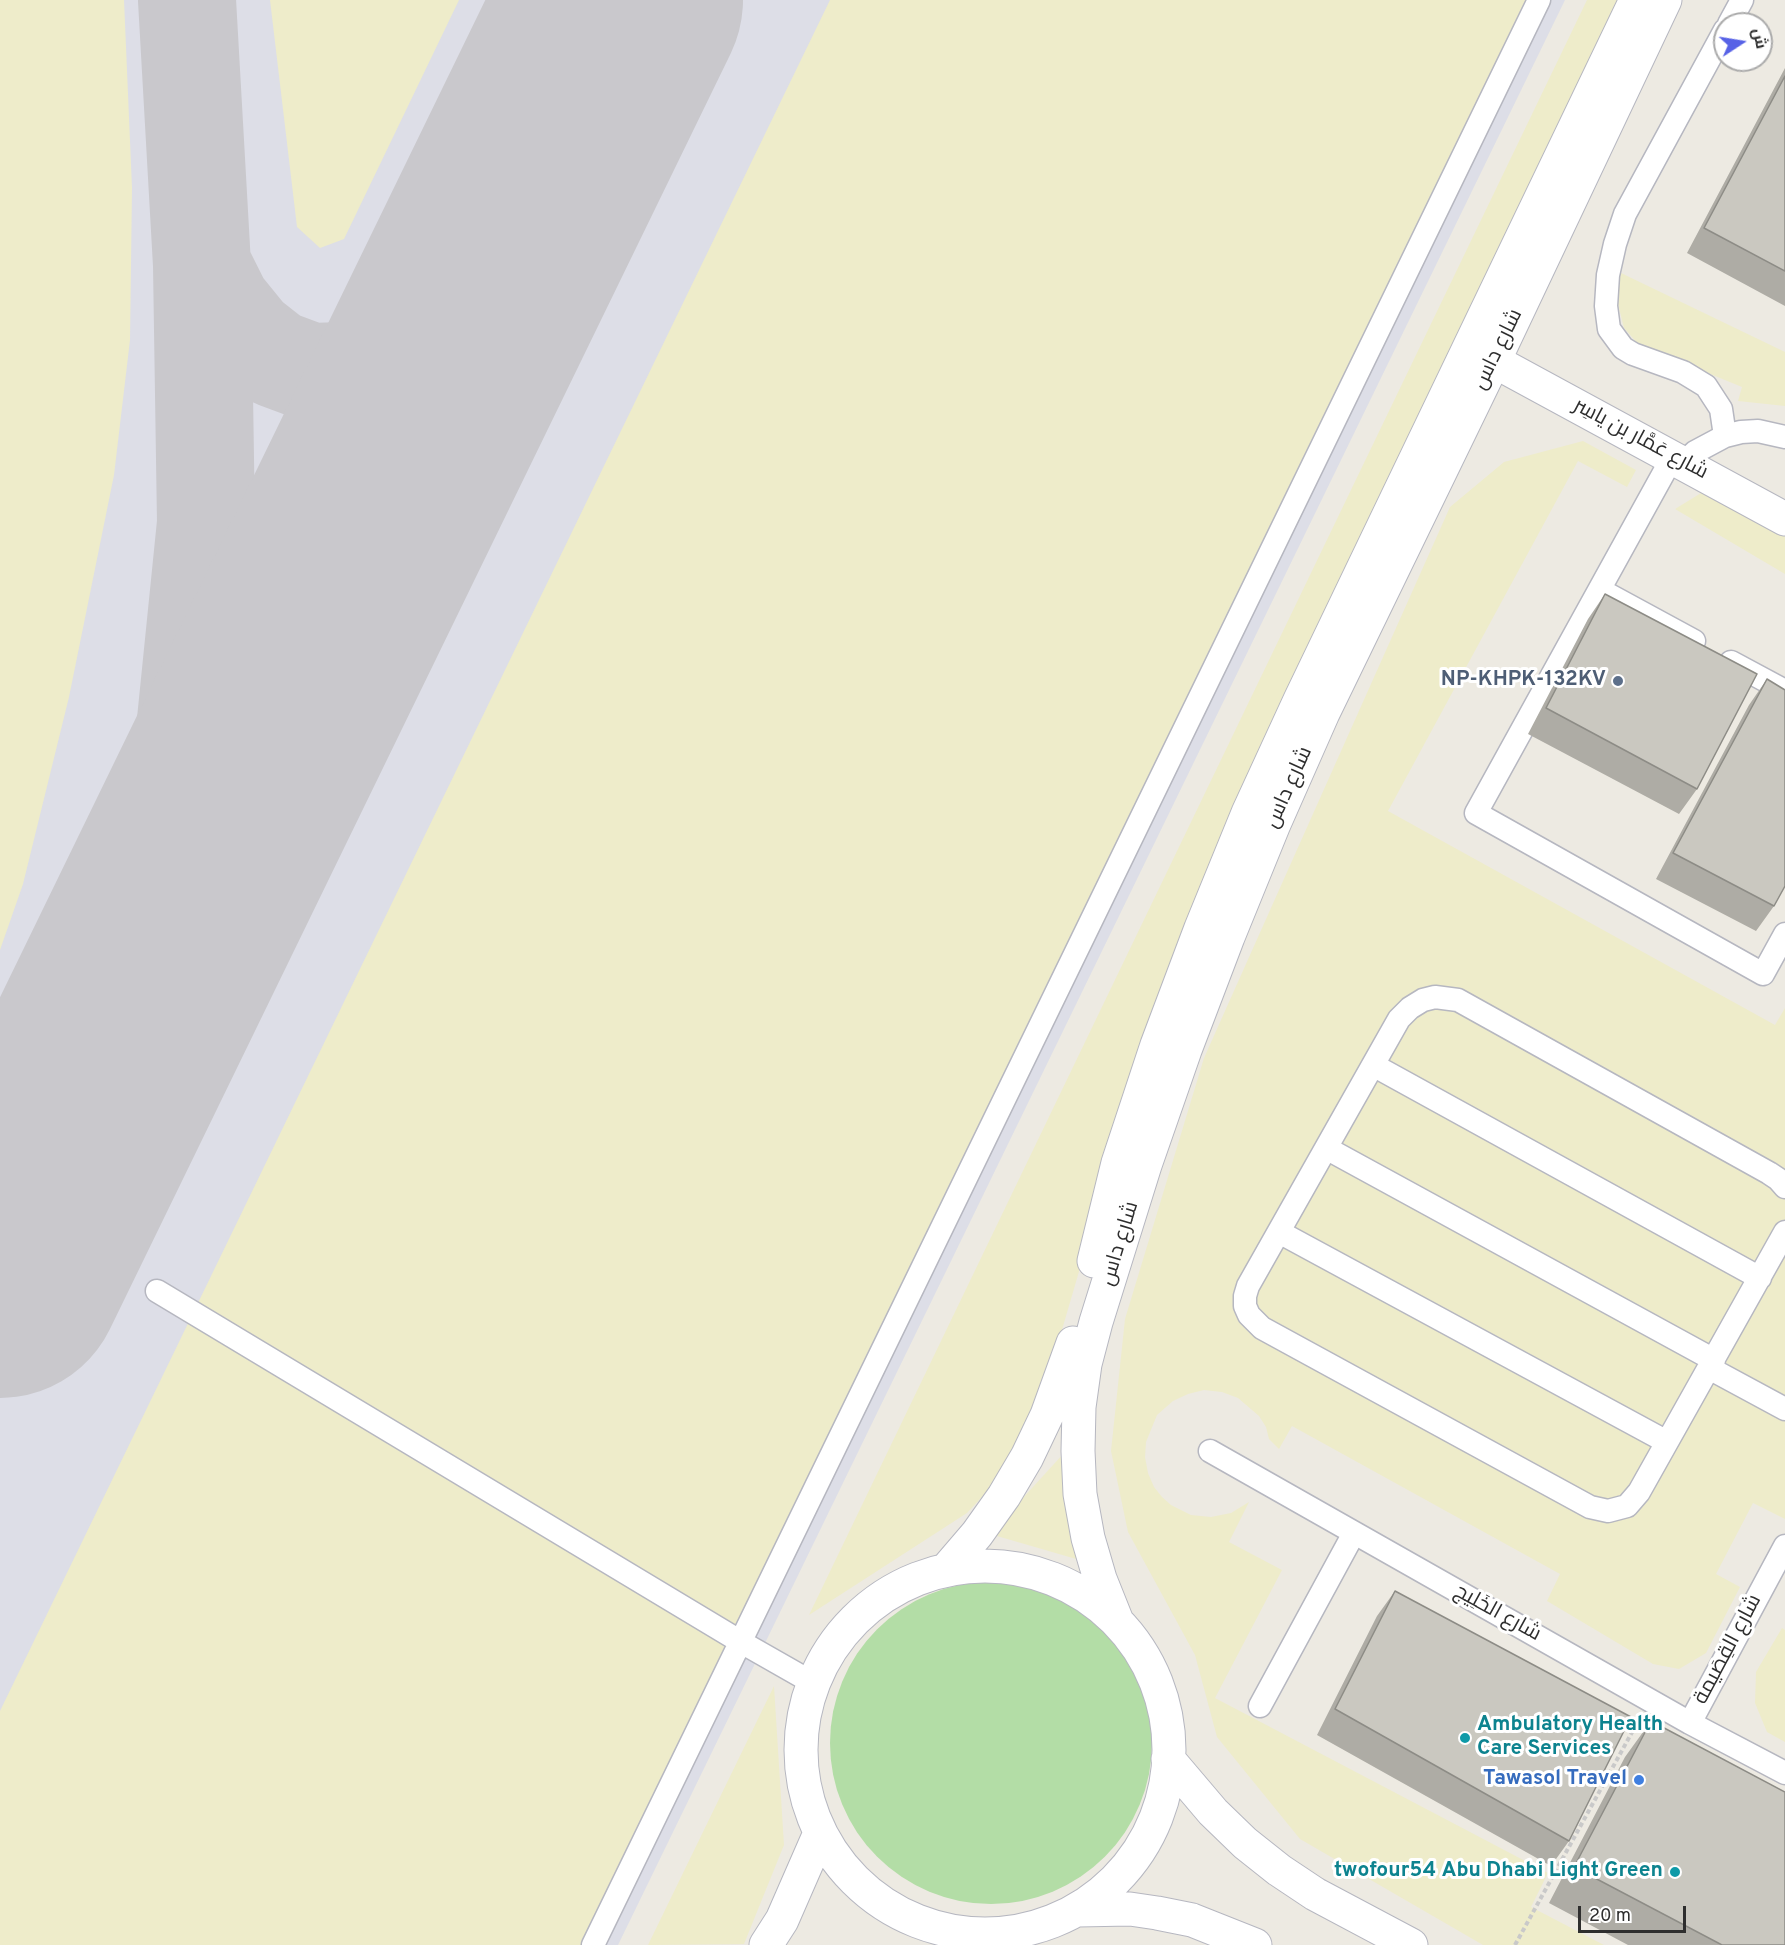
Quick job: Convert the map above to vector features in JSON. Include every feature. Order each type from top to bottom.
[{"type":"street","name":"شارع داس","points":[[947,1569],[977,1534],[1004,1496],[1047,1415],[1064,1372],[1077,1328],[1118,1163],[1201,928],[1248,813],[1636,0]]},
{"type":"street","name":"شارع داس","points":[[1116,1619],[1088,1538],[1080,1494],[1079,1407],[1085,1364],[1096,1322],[1145,1165],[1228,937],[1323,713],[1494,361],[1665,0]]},
{"type":"street","name":"شارع عَمَّار بن ياسِر","points":[[1494,361],[1785,519]]},
{"type":"street","points":[[977,1565],[1008,1566],[1037,1573],[1066,1584],[1092,1600],[1116,1619],[1135,1644],[1150,1670],[1161,1699],[1167,1729],[1168,1759],[1164,1789],[1156,1818],[1143,1845],[1125,1870],[1103,1892],[1078,1910],[1053,1922],[1007,1933],[928,1937],[912,1920],[884,1904],[858,1884],[837,1860],[820,1833],[809,1804],[802,1774],[801,1743],[805,1712],[813,1683],[827,1655],[844,1630],[866,1608],[891,1591],[918,1578],[947,1569],[977,1565]]},
{"type":"street","points":[[1168,1759],[1214,1812],[1245,1843],[1279,1870],[1315,1894],[1412,1945]]},
{"type":"street","points":[[766,1945],[782,1920],[820,1833]]},
{"type":"street","points":[[1078,1910],[1130,1909],[1157,1913],[1192,1920],[1255,1945]]},
{"type":"lane","points":[[593,1945],[1539,0]]},
{"type":"lane","points":[[1713,52],[1625,214],[1608,275],[1606,306],[1609,329],[1623,348],[1633,354],[1683,372],[1706,386],[1721,409],[1725,436]]},
{"type":"lane","points":[[1785,437],[1758,431],[1741,432],[1725,436],[1678,461],[1600,590],[1476,813],[1762,974],[1785,934]]},
{"type":"lane","points":[[1600,590],[1785,691]]},
{"type":"lane","points":[[1785,1187],[1779,1179],[1769,1173],[1458,1000],[1434,997],[1410,1008],[1399,1019],[1248,1286],[1245,1306],[1255,1323],[1590,1507],[1608,1511],[1618,1510],[1634,1500],[1785,1232]]},
{"type":"lane","points":[[1373,1065],[1760,1278]]},
{"type":"lane","points":[[1326,1148],[1711,1364],[1785,1409]]},
{"type":"lane","points":[[1279,1232],[1667,1442]]},
{"type":"lane","points":[[158,1291],[813,1683]]},
{"type":"lane","name":"شارع الخَلِيج","points":[[1210,1451],[1689,1723],[1785,1773]]},
{"type":"lane","points":[[1260,1706],[1354,1533]]},
{"type":"lane","name":"شارع القِصَيمة","points":[[1689,1723],[1785,1546]]},
{"type":"path","points":[[1515,1945],[1650,1700]]},
{"type":"shaded area","points":[[0,0],[1565,0],[618,1945],[0,1945]]},
{"type":"green space","points":[[991,1582],[1022,1585],[1053,1594],[1080,1609],[1105,1629],[1125,1654],[1140,1681],[1149,1712],[1152,1743],[1149,1774],[1140,1805],[1125,1832],[1105,1857],[1080,1877],[1053,1892],[1022,1901],[991,1904],[960,1901],[929,1892],[902,1877],[877,1857],[857,1832],[842,1805],[833,1774],[830,1743],[833,1712],[842,1681],[857,1654],[877,1629],[902,1609],[929,1594],[960,1585]]},
{"type":"sand","points":[[0,0],[124,0],[132,188],[130,340],[114,475],[69,697],[23,884],[0,950]]},
{"type":"sand","points":[[270,0],[459,0],[344,239],[320,248],[297,227]]},
{"type":"sand","points":[[830,0],[1539,0],[591,1945],[0,1945],[0,1711]]},
{"type":"sand","points":[[1587,0],[1649,0],[1160,994],[1038,1412],[1009,1468],[967,1513],[809,1615]]},
{"type":"sand","points":[[1621,273],[1785,352],[1785,406],[1738,401],[1742,387],[1639,345],[1624,328],[1618,304],[1618,285]]},
{"type":"sand","points":[[1583,441],[1636,470],[1627,487],[1578,461],[1388,811],[1775,1025],[1785,1008],[1785,1519],[1753,1503],[1716,1574],[1740,1587],[1706,1653],[1679,1669],[1653,1664],[1547,1601],[1560,1574],[1292,1426],[1279,1449],[1269,1439],[1266,1427],[1259,1416],[1238,1398],[1222,1392],[1204,1390],[1173,1401],[1157,1415],[1146,1442],[1145,1457],[1154,1487],[1171,1505],[1191,1515],[1211,1517],[1231,1513],[1249,1502],[1229,1542],[1282,1570],[1215,1698],[1548,1873],[1531,1907],[1604,1945],[1483,1945],[1300,1839],[1217,1737],[1195,1655],[1128,1532],[1111,1451],[1125,1319],[1204,1058],[1450,507],[1504,462]]},
{"type":"sand","points":[[1706,490],[1785,532],[1785,574],[1675,509]]},
{"type":"sand","points":[[1064,1453],[1090,1563],[990,1534]]},
{"type":"sand","points":[[1782,1628],[1785,1630],[1785,1742],[1767,1732],[1755,1703],[1756,1672]]},
{"type":"sand","points":[[774,1686],[784,1845],[744,1944],[648,1945]]},
{"type":"building","points":[[1785,76],[1785,271],[1704,228]]},
{"type":"building","points":[[1605,594],[1757,674],[1697,789],[1546,708]]},
{"type":"building","points":[[1767,679],[1785,690],[1785,886],[1774,906],[1673,853]]},
{"type":"building","name":"Ambulatory Health Care Services","points":[[1395,1591],[1631,1717],[1569,1841],[1335,1709]]},
{"type":"building","name":"twofour54 Abu Dhabi Light Green","points":[[1651,1721],[1785,1792],[1785,1945],[1722,1945],[1574,1867]]},
{"type":"taxiway","points":[[0,1138],[47,1116],[116,1037],[183,750],[206,523],[202,265],[187,0]]},
{"type":"taxiway","points":[[202,265],[222,305],[248,337],[276,359],[311,372],[344,371],[379,363],[422,346],[464,322]]},
{"type":"runway","points":[[0,1276],[621,0]]},
{"type":"place","name":"NP-KHPK-132KV","points":[[1618,681]]},
{"type":"place","name":"Ambulatory Health Care Services","points":[[1465,1738]]},
{"type":"place","name":"Tawasol Travel","points":[[1639,1780]]},
{"type":"place","name":"twofour54 Abu Dhabi Light Green","points":[[1675,1872]]}]
